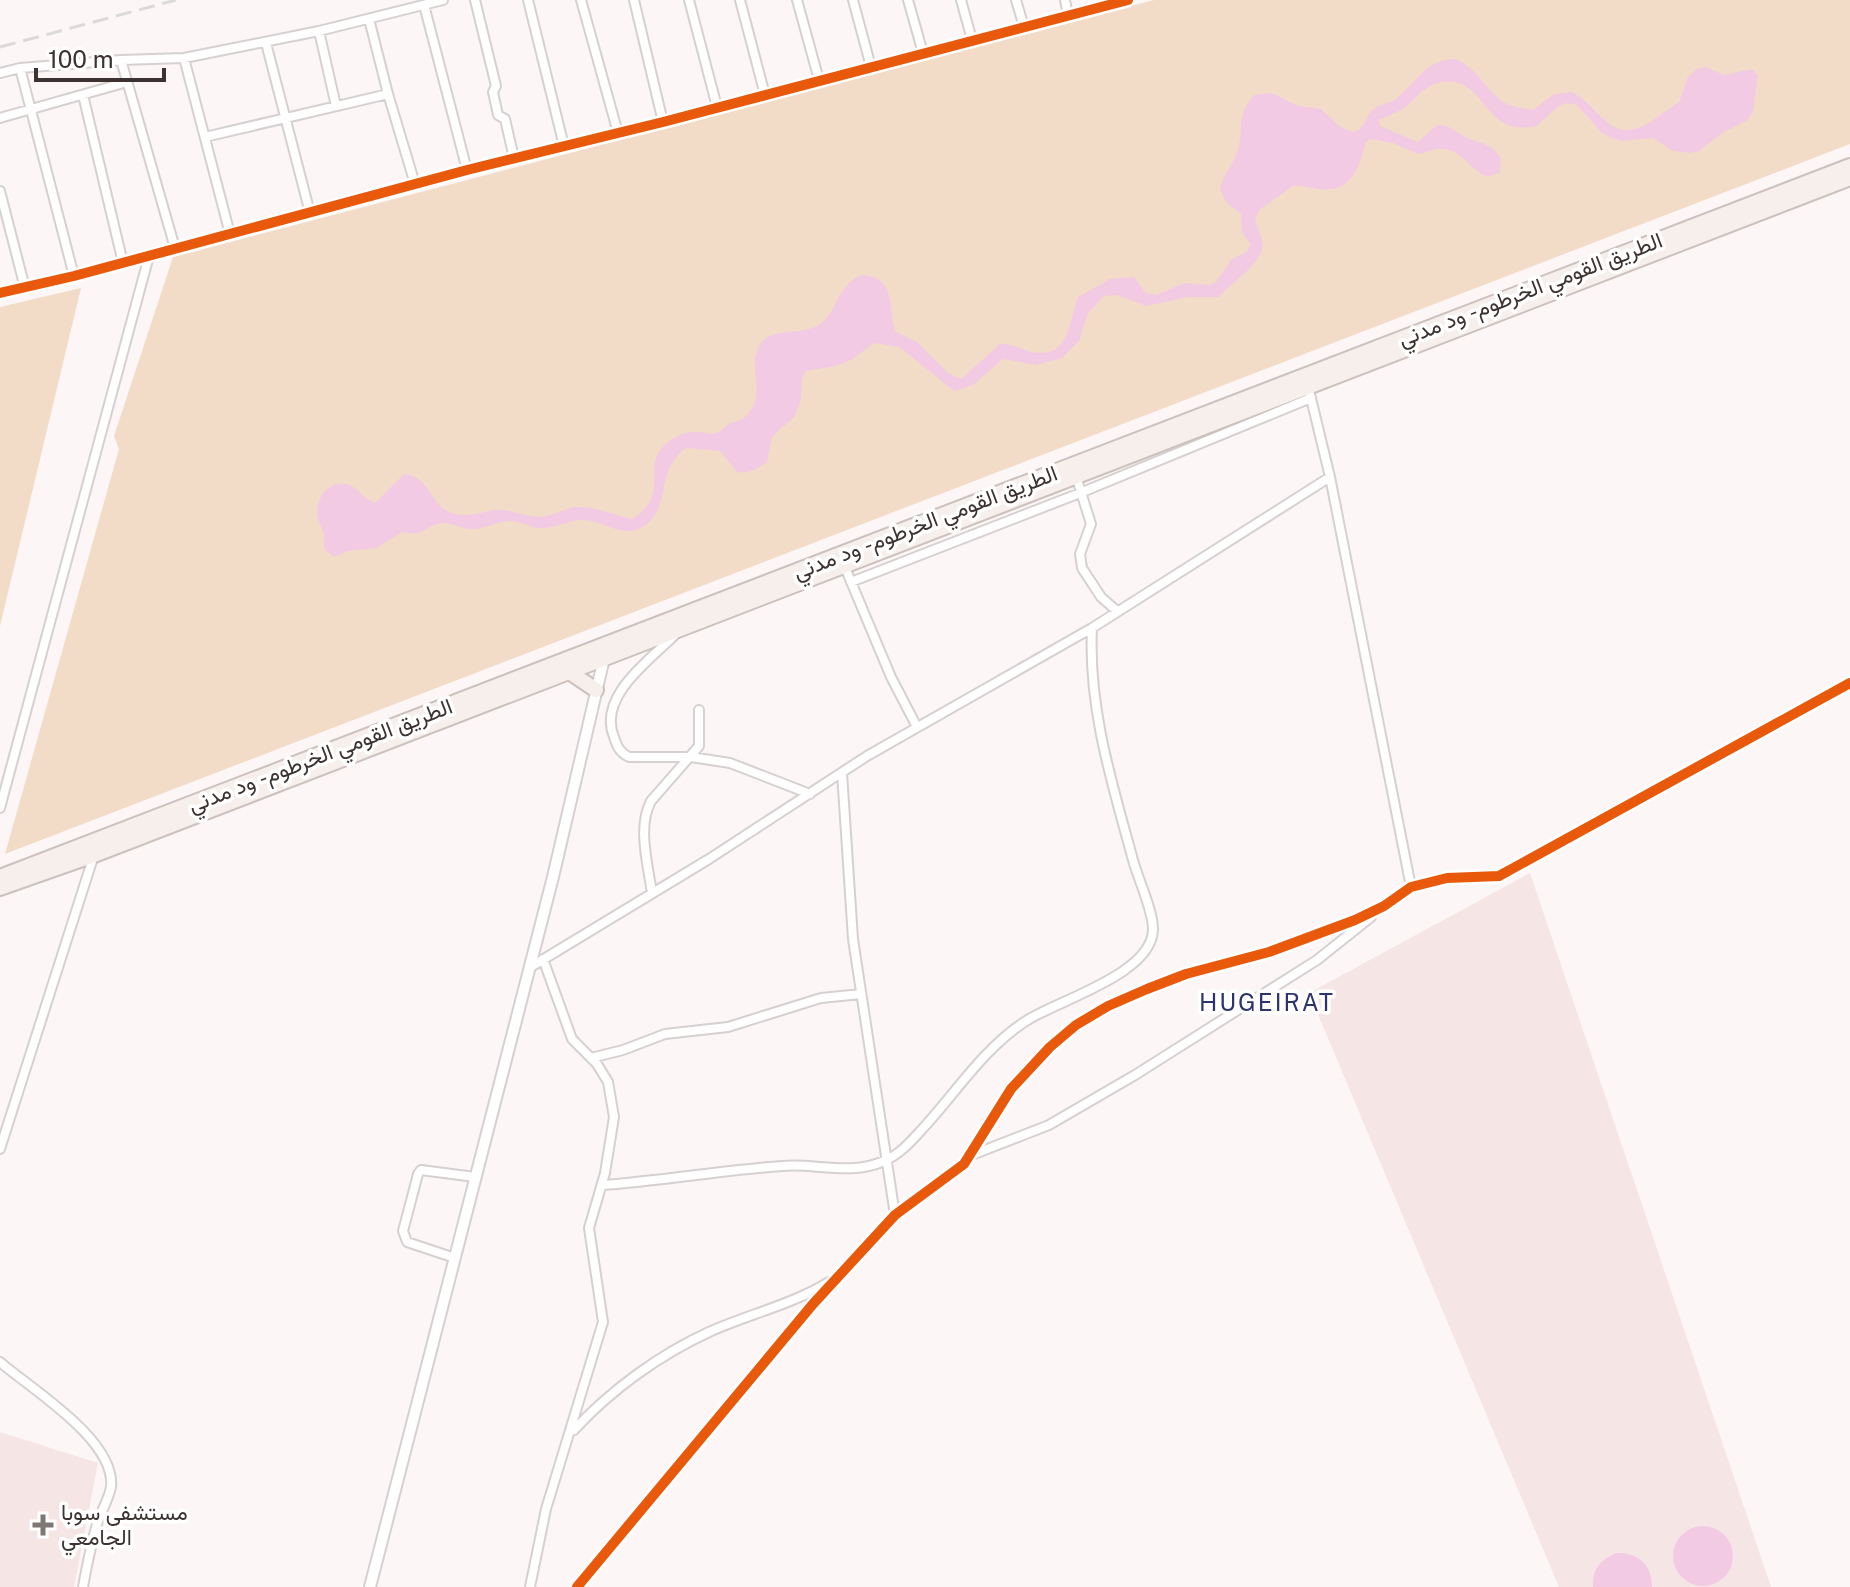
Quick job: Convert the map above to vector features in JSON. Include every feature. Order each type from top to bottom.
[{"type":"highway","name":"الطريق القومي الخرطوم - ود مدني","points":[[1,879],[1308,387],[1850,166]]},
{"type":"highway","name":"الطريق القومي الخرطوم - ود مدني","points":[[1,879],[94,855],[568,671],[605,651],[683,627],[1850,178]]},
{"type":"highway","points":[[568,671],[596,690]]},
{"type":"street","points":[[0,73],[20,68],[184,58],[266,43],[443,0]]},
{"type":"street","points":[[475,0],[496,86],[493,92],[498,115],[505,119],[514,158]]},
{"type":"street","points":[[528,0],[564,146]]},
{"type":"street","points":[[581,0],[618,133]]},
{"type":"street","points":[[634,0],[663,122]]},
{"type":"street","points":[[689,0],[717,107]]},
{"type":"street","points":[[740,0],[765,95]]},
{"type":"street","points":[[797,0],[819,80]]},
{"type":"street","points":[[853,0],[871,67]]},
{"type":"street","points":[[908,0],[923,53]]},
{"type":"street","points":[[961,0],[972,40]]},
{"type":"street","points":[[1016,0],[1024,27]]},
{"type":"street","points":[[1065,0],[1068,15]]},
{"type":"street","points":[[0,293],[1122,1]]},
{"type":"street","points":[[424,5],[467,170]]},
{"type":"street","points":[[369,19],[415,184]]},
{"type":"street","points":[[319,31],[336,106]]},
{"type":"street","points":[[266,43],[310,213]]},
{"type":"street","points":[[184,58],[230,234]]},
{"type":"street","points":[[121,60],[175,248]]},
{"type":"street","points":[[20,68],[74,276]]},
{"type":"street","points":[[0,118],[127,82]]},
{"type":"street","points":[[205,137],[388,94]]},
{"type":"street","points":[[83,95],[123,263]]},
{"type":"street","points":[[1,196],[25,288]]},
{"type":"street","points":[[0,808],[149,256]]},
{"type":"street","points":[[851,582],[1080,493],[1308,387],[1330,477],[1411,887]]},
{"type":"street","points":[[1076,476],[1091,524],[1080,554],[1082,568],[1095,590],[1117,611]]},
{"type":"street","points":[[528,968],[917,727],[1092,628],[1330,477]]},
{"type":"street","points":[[844,565],[891,677],[917,727]]},
{"type":"street","points":[[683,627],[623,688],[611,708],[612,732],[624,755],[691,757],[738,764],[810,794]]},
{"type":"street","points":[[602,1185],[787,1165],[846,1169],[885,1161],[901,1151],[975,1067],[1027,1020],[1136,964],[1152,937],[1152,919],[1139,885],[1101,735],[1092,685],[1092,628]]},
{"type":"street","points":[[370,1587],[574,793],[605,651]]},
{"type":"street","points":[[971,1155],[1049,1125],[1108,1092],[1317,960],[1411,887],[1447,878],[1484,879],[1499,876],[1850,683]]},
{"type":"street","points":[[652,893],[645,842],[646,809],[699,746],[699,710]]},
{"type":"street","points":[[842,773],[853,939],[895,1215]]},
{"type":"street","points":[[0,1149],[94,855]]},
{"type":"street","points":[[577,1587],[839,1276],[895,1215],[954,1173],[971,1155],[1011,1089],[1050,1047],[1076,1025],[1108,1006],[1147,989],[1186,974],[1269,952],[1384,906]]},
{"type":"street","points":[[528,1586],[543,1520],[603,1322],[589,1228],[613,1131],[613,1104],[608,1082],[572,1039],[543,959]]},
{"type":"street","points":[[591,1058],[665,1034],[728,1027],[821,998],[861,994]]},
{"type":"street","points":[[455,1258],[407,1242],[403,1231],[421,1170],[475,1177]]},
{"type":"street","points":[[570,1433],[598,1405],[677,1348],[722,1327],[800,1299],[839,1276]]},
{"type":"street","points":[[0,1362],[70,1418],[102,1452],[110,1469],[111,1487],[98,1522],[83,1587]]},
{"type":"shaded area","points":[[1154,0],[1850,0],[1850,144],[5,854],[119,449],[114,436],[173,257]]},
{"type":"shaded area","points":[[1455,59],[1469,67],[1496,96],[1509,105],[1533,110],[1554,94],[1572,92],[1606,121],[1626,130],[1644,125],[1679,102],[1688,77],[1697,69],[1705,67],[1724,75],[1752,69],[1758,75],[1753,111],[1748,120],[1691,153],[1673,151],[1653,138],[1623,141],[1611,138],[1601,132],[1577,105],[1567,103],[1536,126],[1518,127],[1494,116],[1477,96],[1457,82],[1437,83],[1404,108],[1379,120],[1380,126],[1418,142],[1437,125],[1446,126],[1494,150],[1501,159],[1500,172],[1488,177],[1446,149],[1418,154],[1393,143],[1370,139],[1366,142],[1356,170],[1346,183],[1329,189],[1293,186],[1259,210],[1255,221],[1262,240],[1259,256],[1219,297],[1188,297],[1146,306],[1117,295],[1104,296],[1088,313],[1079,341],[1062,358],[1036,365],[1003,359],[973,385],[954,391],[899,347],[874,343],[851,360],[806,371],[802,379],[801,400],[794,417],[772,437],[767,462],[757,469],[737,472],[720,451],[686,448],[669,468],[662,499],[653,517],[636,530],[620,530],[588,520],[542,528],[512,521],[476,529],[442,523],[419,532],[402,532],[376,548],[348,551],[334,557],[325,550],[324,534],[317,513],[319,500],[326,490],[336,484],[349,485],[375,503],[404,474],[420,480],[440,506],[455,514],[498,510],[541,517],[584,507],[633,519],[650,501],[656,457],[661,449],[677,436],[716,433],[745,417],[756,399],[755,364],[759,346],[779,333],[804,330],[820,324],[847,285],[862,275],[873,277],[886,288],[896,332],[917,342],[948,373],[961,379],[1000,344],[1031,352],[1054,350],[1066,336],[1078,297],[1110,279],[1134,277],[1146,293],[1156,295],[1184,283],[1210,285],[1217,281],[1231,260],[1248,251],[1250,244],[1242,232],[1241,214],[1226,202],[1220,189],[1239,147],[1244,112],[1254,95],[1272,93],[1298,106],[1321,109],[1339,126],[1353,132],[1361,128],[1374,109],[1395,100],[1422,72],[1436,63]]},
{"type":"shaded area","points":[[81,288],[0,626],[0,307]]},
{"type":"shaded area","points":[[1530,873],[1771,1587],[1559,1587],[1309,993]]},
{"type":"shaded area","name":"مستشفى سوبا الجامعي","points":[[0,1432],[98,1463],[74,1587],[0,1587]]},
{"type":"shaded area","points":[[1703,1526],[1714,1528],[1724,1535],[1731,1545],[1731,1567],[1724,1577],[1714,1584],[1703,1586],[1692,1584],[1682,1577],[1675,1567],[1673,1556],[1675,1545],[1682,1535],[1692,1528]]},
{"type":"shaded area","points":[[1617,1553],[1632,1555],[1643,1562],[1650,1572],[1652,1587],[1593,1587],[1599,1566]]},
{"type":"railway","points":[[0,47],[176,0]]},
{"type":"cycle path","points":[[0,293],[1128,0]]},
{"type":"cycle path","points":[[577,1587],[813,1304],[895,1215],[964,1164],[1011,1089],[1050,1047],[1076,1025],[1108,1006],[1186,974],[1269,952],[1355,920],[1384,906],[1411,887],[1447,878],[1499,876],[1850,683]]},
{"type":"place","name":"مستشفى سوبا الجامعي","points":[[43,1525]]},
{"type":"district","name":"HUGEIRAT","points":[[1267,1002]]}]
